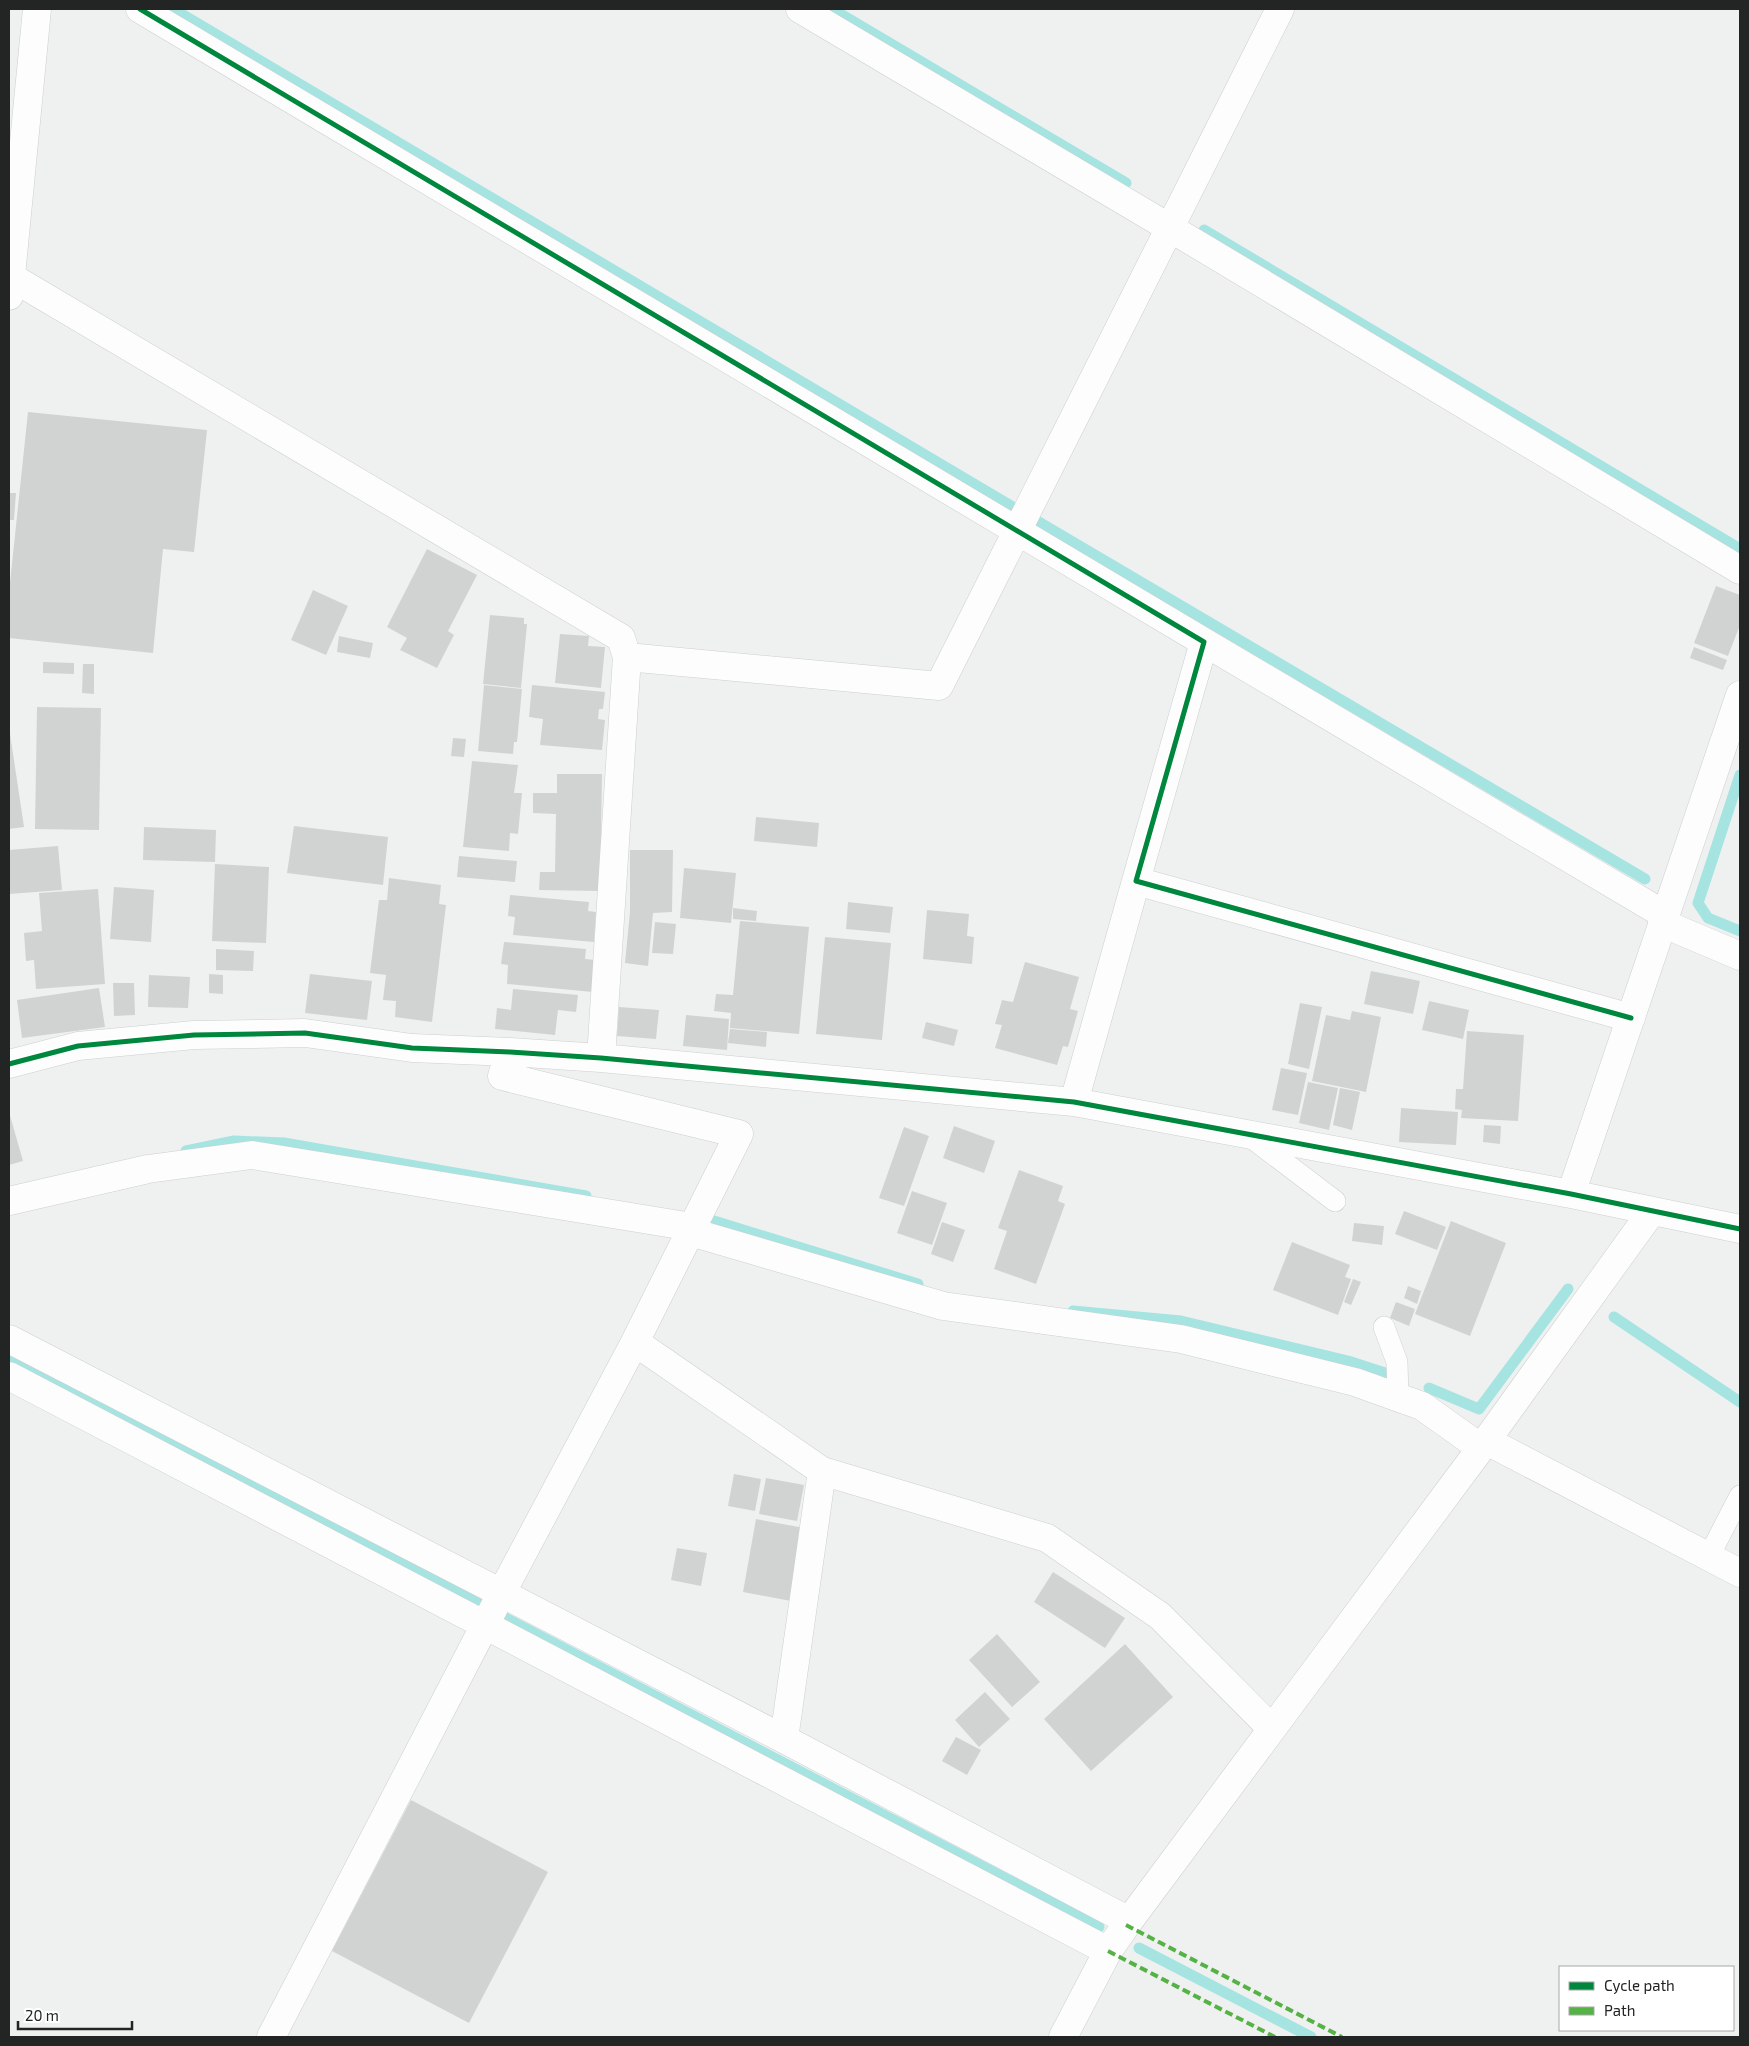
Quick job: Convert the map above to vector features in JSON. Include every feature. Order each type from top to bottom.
[{"type":"street","points":[[37,9],[10,284],[621,638],[627,657],[601,1058]]},
{"type":"street","points":[[140,9],[1204,642],[1664,919],[1740,956]]},
{"type":"street","points":[[800,9],[1170,228],[1740,570]]},
{"type":"street","points":[[627,657],[939,686],[1280,9]]},
{"type":"street","points":[[1074,1102],[1204,642]]},
{"type":"street","points":[[1571,1194],[1740,695]]},
{"type":"street","points":[[1136,881],[1631,1018]]},
{"type":"street","points":[[9,1064],[78,1046],[194,1035],[305,1033],[412,1048],[601,1058],[1074,1102],[1571,1194],[1740,1229]]},
{"type":"street","points":[[271,2037],[501,1594],[635,1342],[739,1134],[502,1076],[510,1052]]},
{"type":"street","points":[[9,1201],[148,1169],[252,1155],[692,1230],[943,1306],[1182,1339],[1355,1382],[1422,1406],[1484,1444],[1740,1573]]},
{"type":"street","points":[[1063,2037],[1108,1951],[1129,1921],[1484,1444],[1652,1211]]},
{"type":"street","points":[[9,1339],[784,1739],[1129,1921]]},
{"type":"street","points":[[635,1342],[822,1471],[1047,1538],[1160,1616],[1271,1728]]},
{"type":"street","points":[[9,1376],[1108,1951]]},
{"type":"street","points":[[784,1739],[822,1471]]},
{"type":"lane","points":[[1246,1134],[1335,1201]]},
{"type":"lane","points":[[1384,1327],[1397,1362],[1398,1398]]},
{"type":"lane","points":[[1709,1556],[1740,1496]]},
{"type":"building","points":[[28,412],[207,430],[194,552],[163,549],[153,653],[9,638],[9,592]]},
{"type":"building","points":[[9,493],[16,493],[14,520],[9,520]]},
{"type":"building","points":[[427,549],[477,575],[448,631],[454,635],[437,668],[400,650],[407,638],[387,627]]},
{"type":"building","points":[[1716,586],[1740,595],[1740,625],[1728,656],[1694,643]]},
{"type":"building","points":[[313,590],[348,606],[326,655],[291,640]]},
{"type":"building","points":[[490,615],[524,618],[524,624],[527,624],[521,688],[483,684]]},
{"type":"building","points":[[560,634],[589,636],[588,646],[605,647],[601,688],[555,683]]},
{"type":"building","points":[[339,636],[373,643],[370,658],[337,652]]},
{"type":"building","points":[[1694,647],[1727,660],[1723,670],[1690,658]]},
{"type":"building","points":[[43,662],[74,663],[74,674],[43,673]]},
{"type":"building","points":[[83,664],[94,664],[94,694],[82,693]]},
{"type":"building","points":[[484,685],[522,689],[517,742],[514,742],[513,754],[478,751]]},
{"type":"building","points":[[532,685],[605,692],[603,709],[599,709],[598,719],[605,720],[602,750],[540,745],[543,719],[529,717]]},
{"type":"building","points":[[37,707],[101,708],[99,830],[35,829]]},
{"type":"building","points":[[9,727],[24,827],[9,829]]},
{"type":"building","points":[[453,738],[466,739],[464,757],[451,756]]},
{"type":"building","points":[[472,761],[518,765],[514,793],[522,793],[518,834],[510,833],[509,851],[463,847]]},
{"type":"building","points":[[557,774],[602,774],[600,891],[539,890],[540,872],[555,872],[556,814],[533,813],[533,793],[557,793]]},
{"type":"building","points":[[756,817],[819,823],[817,847],[754,841]]},
{"type":"building","points":[[294,826],[388,837],[383,885],[287,873]]},
{"type":"building","points":[[144,827],[216,830],[215,862],[143,860]]},
{"type":"building","points":[[58,846],[62,890],[9,894],[9,850]]},
{"type":"building","points":[[630,850],[673,850],[672,912],[653,913],[648,966],[625,963],[630,912]]},
{"type":"building","points":[[459,856],[517,861],[515,882],[457,877]]},
{"type":"building","points":[[215,864],[269,867],[266,943],[212,941]]},
{"type":"building","points":[[684,868],[736,873],[731,923],[680,918]]},
{"type":"building","points":[[389,878],[441,885],[439,904],[446,905],[432,1022],[395,1017],[396,1001],[383,1000],[386,975],[370,973],[379,900],[387,900]]},
{"type":"building","points":[[114,887],[154,890],[151,942],[110,939]]},
{"type":"building","points":[[98,889],[105,984],[36,989],[34,960],[26,961],[24,933],[42,931],[39,893]]},
{"type":"building","points":[[510,895],[589,902],[588,911],[596,912],[594,942],[513,935],[515,917],[508,916]]},
{"type":"building","points":[[848,902],[893,907],[890,933],[846,929]]},
{"type":"building","points":[[733,908],[757,911],[756,921],[733,919]]},
{"type":"building","points":[[927,910],[969,914],[967,936],[974,937],[972,964],[923,959]]},
{"type":"building","points":[[740,921],[809,927],[799,1034],[730,1028],[731,1013],[714,1011],[716,994],[733,995]]},
{"type":"building","points":[[655,922],[676,924],[673,954],[652,953]]},
{"type":"building","points":[[825,937],[891,943],[882,1040],[816,1034]]},
{"type":"building","points":[[504,942],[586,949],[585,959],[596,960],[593,992],[507,984],[508,965],[501,964]]},
{"type":"building","points":[[216,949],[254,951],[253,971],[216,970]]},
{"type":"building","points":[[1025,962],[1079,977],[1070,1009],[1078,1011],[1068,1047],[1063,1046],[1057,1065],[995,1048],[1002,1025],[995,1024],[1002,1000],[1013,1002]]},
{"type":"building","points":[[1371,971],[1420,981],[1413,1014],[1364,1004]]},
{"type":"building","points":[[209,974],[223,975],[223,994],[209,993]]},
{"type":"building","points":[[310,974],[372,981],[367,1020],[305,1013]]},
{"type":"building","points":[[149,975],[190,977],[188,1008],[148,1007]]},
{"type":"building","points":[[113,983],[134,983],[135,1015],[114,1016]]},
{"type":"building","points":[[99,988],[105,1027],[22,1038],[17,1000]]},
{"type":"building","points":[[513,989],[578,995],[576,1012],[558,1010],[555,1035],[495,1029],[497,1008],[511,1010]]},
{"type":"building","points":[[1429,1001],[1469,1010],[1463,1039],[1422,1030]]},
{"type":"building","points":[[1300,1003],[1322,1007],[1309,1069],[1288,1064]]},
{"type":"building","points":[[619,1007],[659,1010],[656,1039],[617,1036]]},
{"type":"building","points":[[1352,1011],[1381,1017],[1366,1092],[1312,1081],[1326,1015],[1350,1020]]},
{"type":"building","points":[[686,1015],[729,1019],[727,1050],[683,1046]]},
{"type":"building","points":[[926,1022],[958,1030],[954,1046],[922,1038]]},
{"type":"building","points":[[730,1029],[767,1032],[766,1047],[728,1043]]},
{"type":"building","points":[[1467,1031],[1524,1035],[1518,1121],[1461,1118],[1462,1110],[1455,1109],[1456,1089],[1463,1089]]},
{"type":"building","points":[[1281,1068],[1307,1073],[1298,1115],[1272,1110]]},
{"type":"building","points":[[1308,1082],[1338,1088],[1329,1130],[1299,1123]]},
{"type":"building","points":[[1340,1088],[1360,1092],[1352,1130],[1333,1125]]},
{"type":"building","points":[[1401,1108],[1458,1112],[1456,1145],[1399,1142]]},
{"type":"building","points":[[9,1112],[23,1161],[9,1165]]},
{"type":"building","points":[[1484,1125],[1501,1126],[1500,1144],[1483,1142]]},
{"type":"building","points":[[954,1126],[995,1141],[984,1173],[943,1158]]},
{"type":"building","points":[[904,1127],[929,1136],[904,1206],[879,1198]]},
{"type":"building","points":[[1019,1170],[1063,1186],[1058,1201],[1065,1204],[1036,1284],[994,1269],[1007,1231],[998,1228]]},
{"type":"building","points":[[912,1191],[947,1203],[932,1245],[897,1233]]},
{"type":"building","points":[[1404,1211],[1446,1227],[1437,1250],[1395,1234]]},
{"type":"building","points":[[1451,1221],[1506,1243],[1470,1336],[1415,1314]]},
{"type":"building","points":[[942,1222],[965,1230],[953,1262],[931,1254]]},
{"type":"building","points":[[1354,1223],[1384,1226],[1382,1245],[1352,1241]]},
{"type":"building","points":[[1292,1242],[1350,1265],[1345,1277],[1351,1279],[1338,1315],[1273,1290]]},
{"type":"building","points":[[1353,1279],[1361,1282],[1351,1305],[1344,1302]]},
{"type":"building","points":[[1408,1286],[1421,1291],[1417,1304],[1404,1298]]},
{"type":"building","points":[[1396,1302],[1415,1309],[1409,1326],[1390,1318]]},
{"type":"building","points":[[734,1474],[761,1479],[755,1511],[728,1506]]},
{"type":"building","points":[[766,1478],[804,1485],[797,1521],[759,1514]]},
{"type":"building","points":[[756,1519],[804,1528],[791,1601],[743,1592]]},
{"type":"building","points":[[677,1548],[707,1553],[701,1586],[671,1580]]},
{"type":"building","points":[[1053,1572],[1125,1618],[1105,1648],[1034,1602]]},
{"type":"building","points":[[997,1634],[1040,1682],[1012,1707],[969,1660]]},
{"type":"building","points":[[1125,1644],[1173,1697],[1091,1771],[1044,1719]]},
{"type":"building","points":[[985,1692],[1010,1719],[979,1747],[955,1720]]},
{"type":"building","points":[[956,1737],[981,1750],[967,1775],[942,1761]]},
{"type":"building","points":[[411,1800],[548,1872],[469,2023],[332,1951]]},
{"type":"waterway","points":[[173,9],[1011,506]]},
{"type":"waterway","points":[[832,9],[1126,183]]},
{"type":"waterway","points":[[1204,230],[1740,549]]},
{"type":"waterway","points":[[1037,521],[1645,879]]},
{"type":"waterway","points":[[1740,775],[1698,903],[1708,918],[1740,931]]},
{"type":"waterway","points":[[186,1151],[234,1141],[284,1143],[586,1196]]},
{"type":"waterway","points":[[714,1221],[918,1284]]},
{"type":"waterway","points":[[1429,1388],[1479,1409],[1568,1289]]},
{"type":"waterway","points":[[1073,1311],[1181,1321],[1348,1361],[1385,1373]]},
{"type":"waterway","points":[[1614,1317],[1740,1402]]},
{"type":"waterway","points":[[9,1359],[482,1605]]},
{"type":"waterway","points":[[505,1618],[1099,1927]]},
{"type":"waterway","points":[[1139,1948],[1311,2037]]},
{"type":"marked path","points":[[1126,1925],[1342,2037]]},
{"type":"marked path","points":[[1108,1951],[1275,2037]]},
{"type":"cycle path","points":[[140,9],[1204,642],[1136,881],[1631,1018]]},
{"type":"cycle path","points":[[9,1064],[78,1046],[194,1035],[305,1033],[412,1048],[601,1058],[1074,1102],[1571,1194],[1740,1229]]}]
